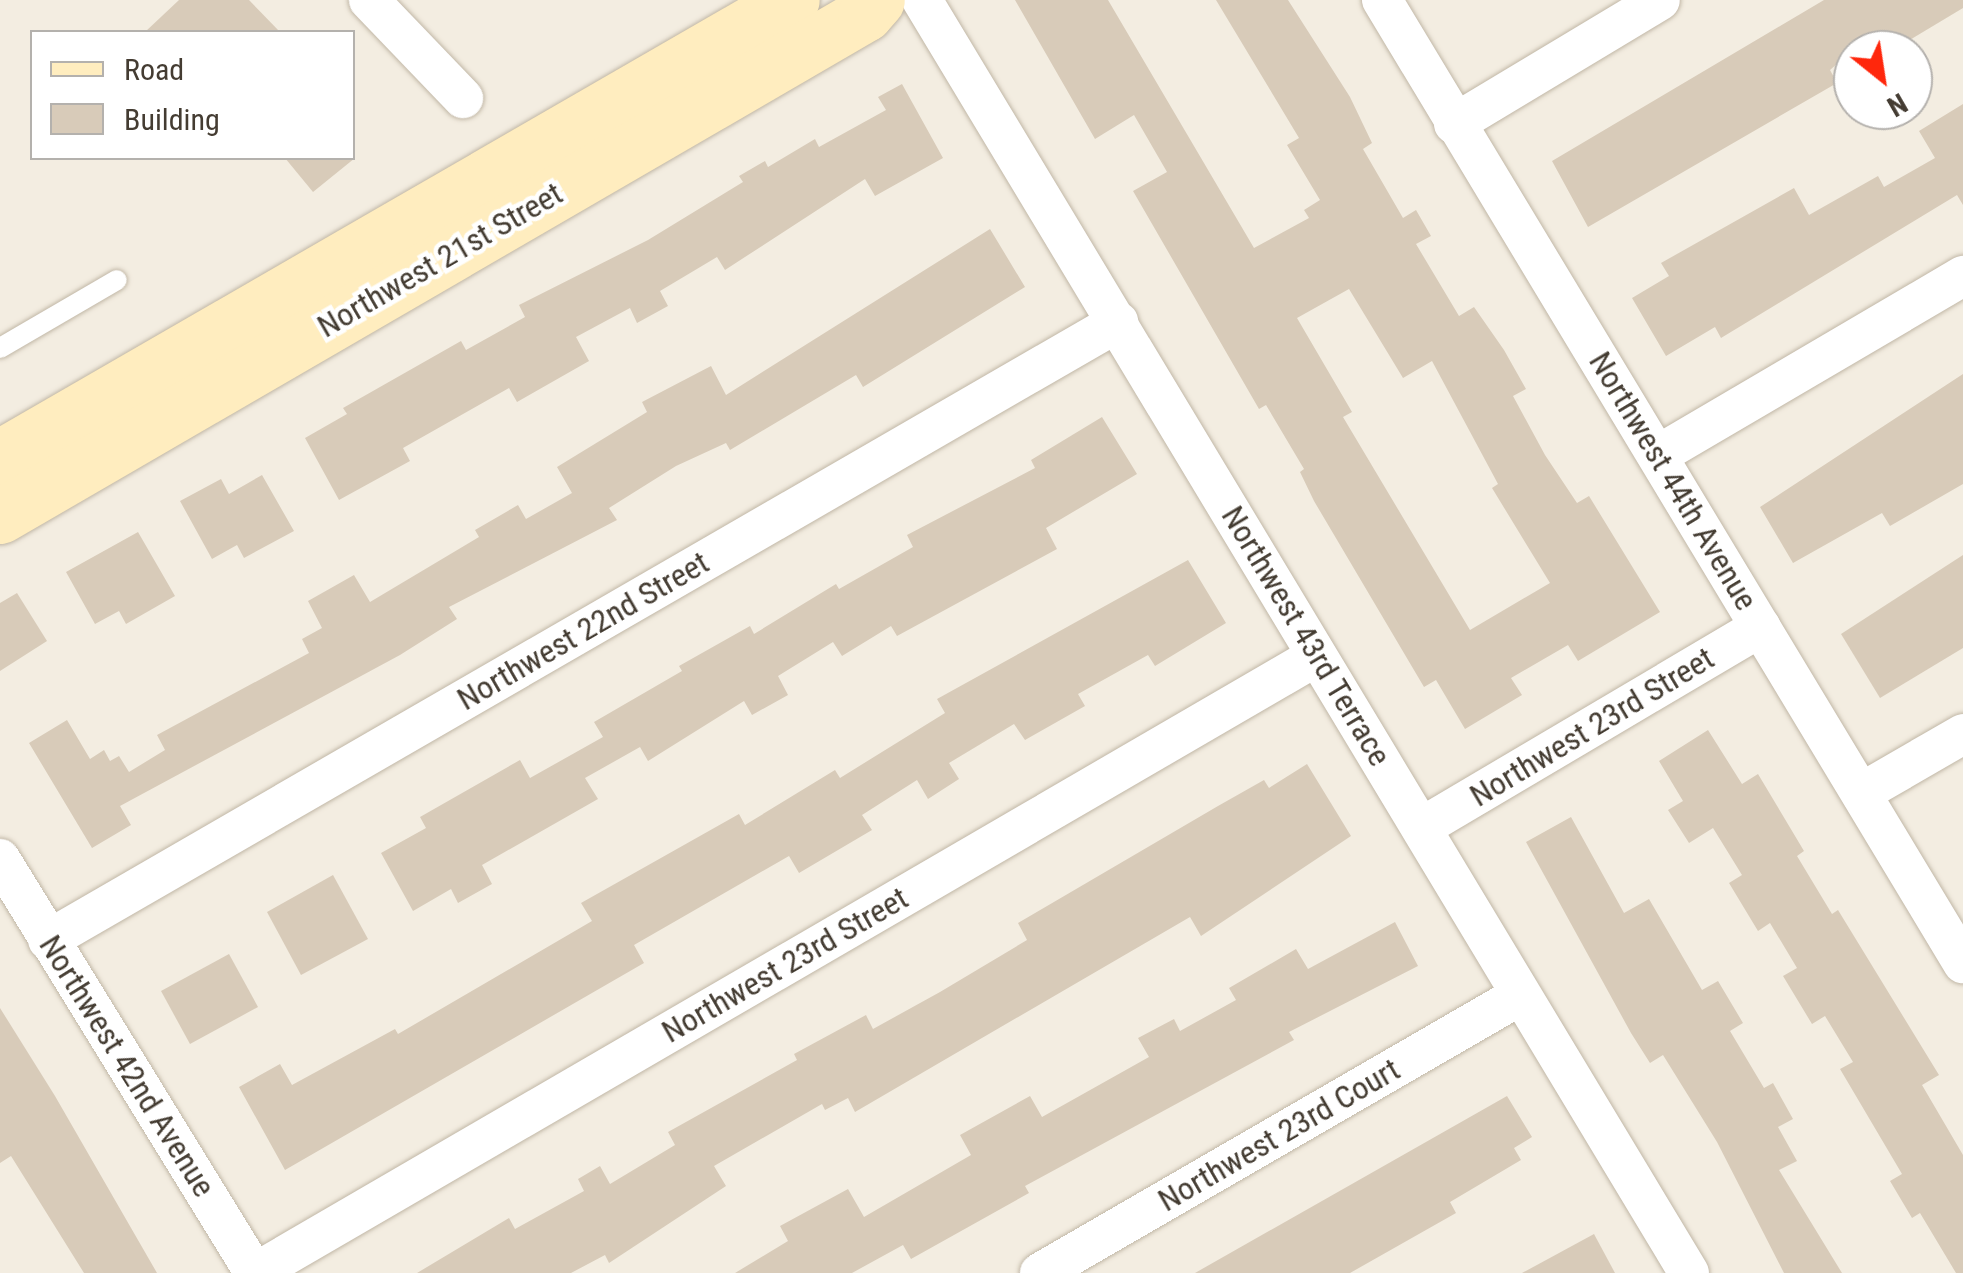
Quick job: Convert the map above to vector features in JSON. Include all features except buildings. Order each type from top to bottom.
[{"type":"street","points":[[369,0],[462,98]]},
{"type":"street","name":"Northwest 21st Street","points":[[0,457],[792,0]]},
{"type":"street","name":"Northwest 21st Street","points":[[0,516],[865,14],[877,0]]},
{"type":"street","name":"Northwest 43rd Terrace","points":[[922,0],[1118,322],[1314,657],[1424,826],[1518,996],[1689,1273]]},
{"type":"street","name":"Northwest 44th Avenue","points":[[1382,0],[1963,963]]},
{"type":"street","points":[[1454,124],[1660,0]]},
{"type":"street","points":[[1658,455],[1963,276]]},
{"type":"street","name":"Northwest 22nd Street","points":[[48,940],[1118,322]]},
{"type":"street","name":"Northwest 23rd Street","points":[[1424,826],[1760,627]]},
{"type":"street","name":"Northwest 23rd Street","points":[[255,1273],[1314,657]]},
{"type":"street","points":[[1861,793],[1963,734]]},
{"type":"street","name":"Northwest 42nd Avenue","points":[[0,859],[255,1273]]},
{"type":"street","name":"Northwest 23rd Court","points":[[1040,1273],[1518,996]]},
{"type":"lane","points":[[0,348],[117,280]]}]
